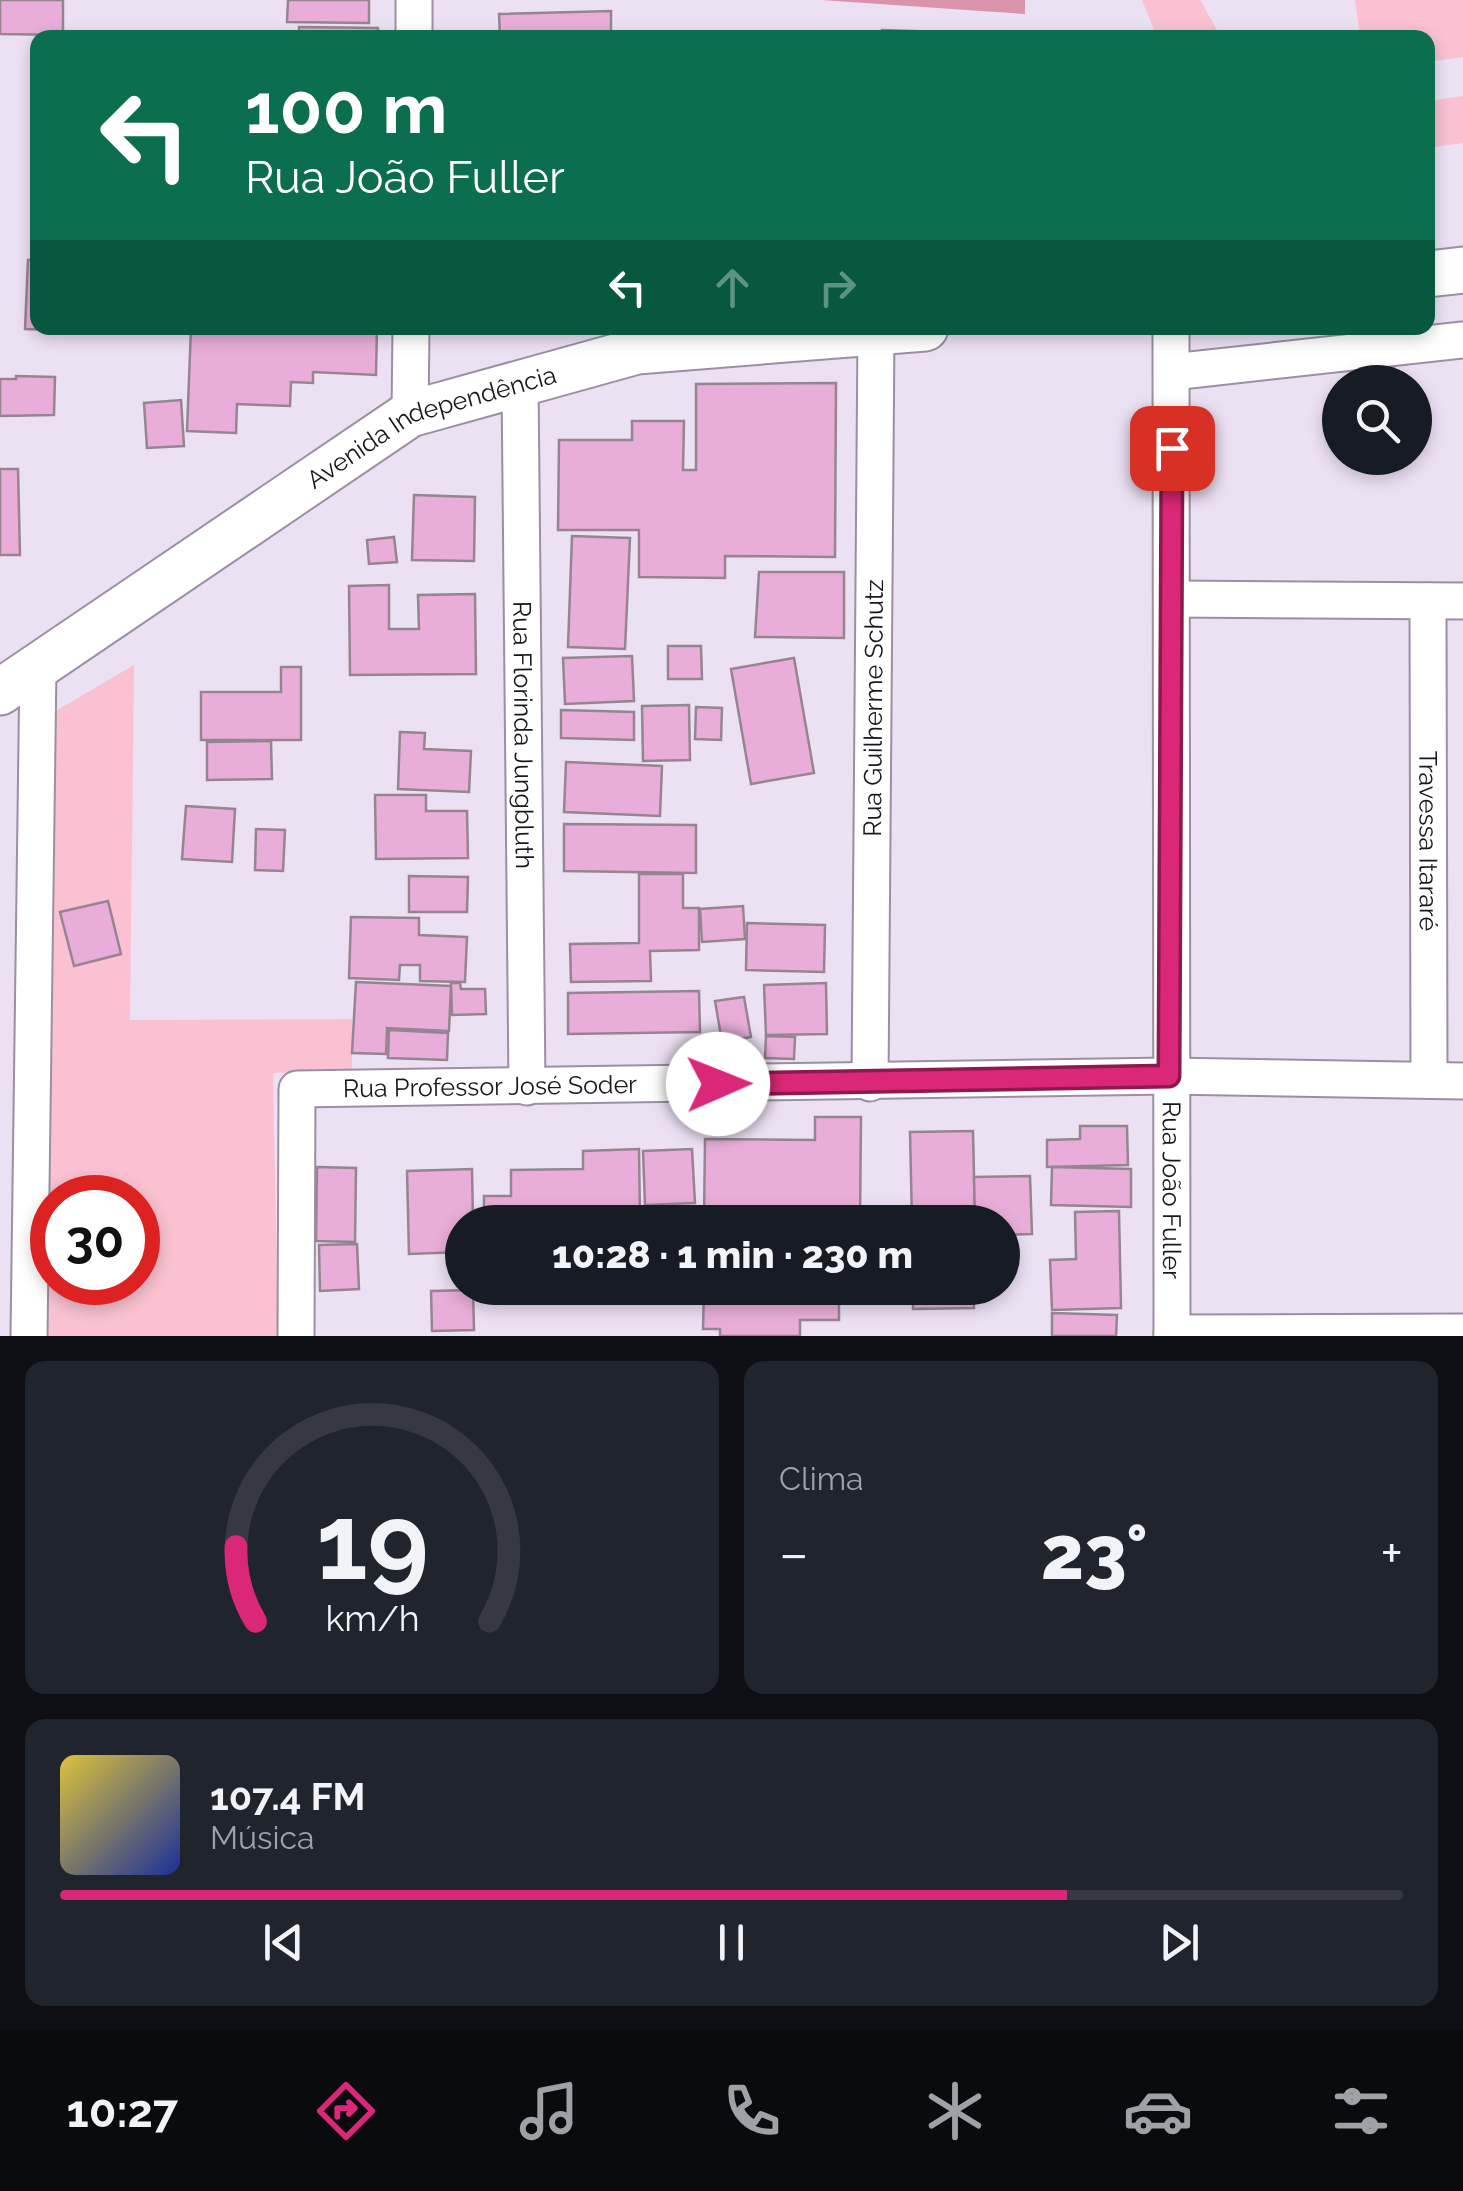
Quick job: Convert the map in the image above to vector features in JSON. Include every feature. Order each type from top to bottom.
[{"type":"main road","points":[[1435,273],[1463,270]]},
{"type":"main road","name":"Avenida Independência","points":[[0,692],[410,414],[638,351],[850,335]]},
{"type":"street","points":[[414,0],[414,30]]},
{"type":"street","points":[[410,414],[411,335]]},
{"type":"street","name":"Rua Guilherme Schutz","points":[[870,1083],[876,335]]},
{"type":"street","name":"Rua João Fuller","points":[[1170,335],[1174,599],[1169,1076],[1172,1335]]},
{"type":"street","points":[[1172,372],[1463,340]]},
{"type":"street","name":"Rua Florinda Jungbluth","points":[[520,384],[527,1086]]},
{"type":"street","points":[[1174,599],[1463,600]]},
{"type":"street","name":"Travessa Itararé","points":[[1428,601],[1446,1080]]},
{"type":"street","points":[[29,1336],[38,666]]},
{"type":"street","name":"Rua Professor José Soder","points":[[296,1336],[296,1089],[1169,1076],[1446,1080]]},
{"type":"street","points":[[1172,1335],[1463,1332]]},
{"type":"shaded area","points":[[821,0],[1025,0],[1025,14]]},
{"type":"shaded area","points":[[1142,0],[1200,0],[1217,30],[1154,30]]},
{"type":"shaded area","points":[[1355,0],[1463,0],[1463,57],[1435,61],[1435,30],[1359,30]]},
{"type":"shaded area","points":[[1463,96],[1463,143],[1435,147],[1435,100]]},
{"type":"shaded area","points":[[134,665],[130,1020],[352,1019],[352,1070],[273,1073],[278,1336],[43,1336],[44,1305],[160,1305],[160,1175],[46,1175],[54,712]]},
{"type":"building","points":[[0,0],[63,0],[63,30],[0,34]]},
{"type":"building","points":[[288,0],[369,0],[369,23],[287,22]]},
{"type":"building","points":[[611,11],[611,30],[500,30],[499,14]]},
{"type":"building","points":[[299,27],[378,28],[378,30]]},
{"type":"building","points":[[28,260],[30,260],[30,329],[25,329]]},
{"type":"building","points":[[191,335],[377,335],[376,375],[313,372],[313,383],[291,382],[290,406],[237,404],[236,433],[187,431]]},
{"type":"building","points":[[55,377],[54,415],[0,416],[0,379]]},
{"type":"building","points":[[836,383],[835,557],[725,556],[725,578],[639,577],[639,530],[558,530],[559,440],[632,440],[632,421],[684,421],[683,470],[696,470],[696,384]]},
{"type":"building","points":[[181,400],[184,446],[147,448],[144,403]]},
{"type":"building","points":[[0,469],[18,469],[20,555],[0,555]]},
{"type":"building","points":[[414,495],[475,497],[474,561],[412,560]]},
{"type":"building","points":[[572,536],[630,538],[625,649],[568,647]]},
{"type":"building","points":[[394,537],[397,562],[369,564],[367,540]]},
{"type":"building","points":[[759,572],[844,572],[844,638],[755,637]]},
{"type":"building","points":[[389,585],[389,629],[419,629],[418,595],[475,594],[476,674],[350,675],[349,586]]},
{"type":"building","points":[[668,646],[701,646],[702,679],[668,679]]},
{"type":"building","points":[[632,656],[634,701],[565,704],[563,658]]},
{"type":"building","points":[[794,658],[814,773],[751,784],[731,669]]},
{"type":"building","points":[[281,667],[301,667],[301,740],[201,740],[201,692],[281,692]]},
{"type":"building","points":[[689,705],[690,760],[643,761],[642,706]]},
{"type":"building","points":[[696,707],[722,708],[721,740],[695,739]]},
{"type":"building","points":[[561,710],[634,712],[634,740],[561,738]]},
{"type":"building","points":[[400,732],[425,733],[424,749],[471,751],[469,792],[398,789]]},
{"type":"building","points":[[271,741],[272,779],[207,780],[207,742]]},
{"type":"building","points":[[566,762],[662,766],[660,816],[564,812]]},
{"type":"building","points":[[375,795],[426,795],[426,811],[467,811],[468,858],[376,859]]},
{"type":"building","points":[[186,806],[235,809],[232,862],[182,859]]},
{"type":"building","points":[[564,824],[696,825],[696,873],[564,871]]},
{"type":"building","points":[[256,829],[285,830],[283,871],[255,870]]},
{"type":"building","points":[[639,874],[683,874],[683,908],[699,908],[699,950],[650,951],[651,981],[571,982],[570,944],[639,943]]},
{"type":"building","points":[[409,876],[468,877],[467,912],[409,912]]},
{"type":"building","points":[[108,901],[121,954],[74,966],[60,912]]},
{"type":"building","points":[[743,906],[745,939],[702,942],[700,909]]},
{"type":"building","points":[[351,917],[419,918],[419,935],[467,937],[465,982],[420,981],[420,965],[400,965],[399,980],[349,978]]},
{"type":"building","points":[[747,923],[825,925],[824,972],[746,970]]},
{"type":"building","points":[[356,982],[451,986],[449,1031],[387,1028],[386,1054],[352,1053]]},
{"type":"building","points":[[451,983],[460,983],[461,989],[485,989],[486,1014],[452,1015]]},
{"type":"building","points":[[826,983],[827,1034],[766,1035],[764,985]]},
{"type":"building","points":[[699,991],[700,1032],[568,1034],[568,993]]},
{"type":"building","points":[[744,997],[751,1037],[722,1042],[715,1001]]},
{"type":"building","points":[[389,1030],[448,1033],[447,1060],[388,1058]]},
{"type":"building","points":[[766,1036],[795,1037],[794,1059],[765,1058]]},
{"type":"building","points":[[815,1117],[861,1117],[860,1205],[704,1205],[705,1139],[815,1140]]},
{"type":"building","points":[[1080,1126],[1127,1126],[1128,1165],[1047,1167],[1047,1140],[1080,1139]]},
{"type":"building","points":[[973,1131],[975,1205],[912,1205],[910,1132]]},
{"type":"building","points":[[639,1149],[640,1205],[484,1205],[484,1196],[511,1196],[511,1170],[583,1169],[583,1151]]},
{"type":"building","points":[[692,1149],[695,1203],[645,1205],[643,1151]]},
{"type":"building","points":[[317,1167],[356,1168],[355,1242],[316,1241]]},
{"type":"building","points":[[1052,1167],[1131,1169],[1131,1207],[1051,1205]]},
{"type":"building","points":[[472,1169],[473,1205],[445,1205],[445,1253],[409,1254],[407,1171]]},
{"type":"building","points":[[1030,1176],[1032,1234],[1020,1234],[1020,1205],[975,1205],[974,1177]]},
{"type":"building","points":[[1119,1211],[1121,1308],[1052,1310],[1050,1260],[1076,1259],[1075,1212]]},
{"type":"building","points":[[357,1244],[359,1289],[320,1291],[319,1245]]},
{"type":"building","points":[[431,1291],[445,1291],[445,1305],[473,1305],[474,1330],[432,1331]]},
{"type":"building","points":[[704,1305],[839,1305],[839,1320],[800,1320],[800,1336],[720,1336],[720,1329],[703,1329]]},
{"type":"building","points":[[913,1305],[974,1308],[913,1309]]},
{"type":"building","points":[[1052,1313],[1117,1315],[1116,1336],[1052,1336]]},
{"type":"route","points":[[718,1084],[1169,1076],[1172,448]]}]
